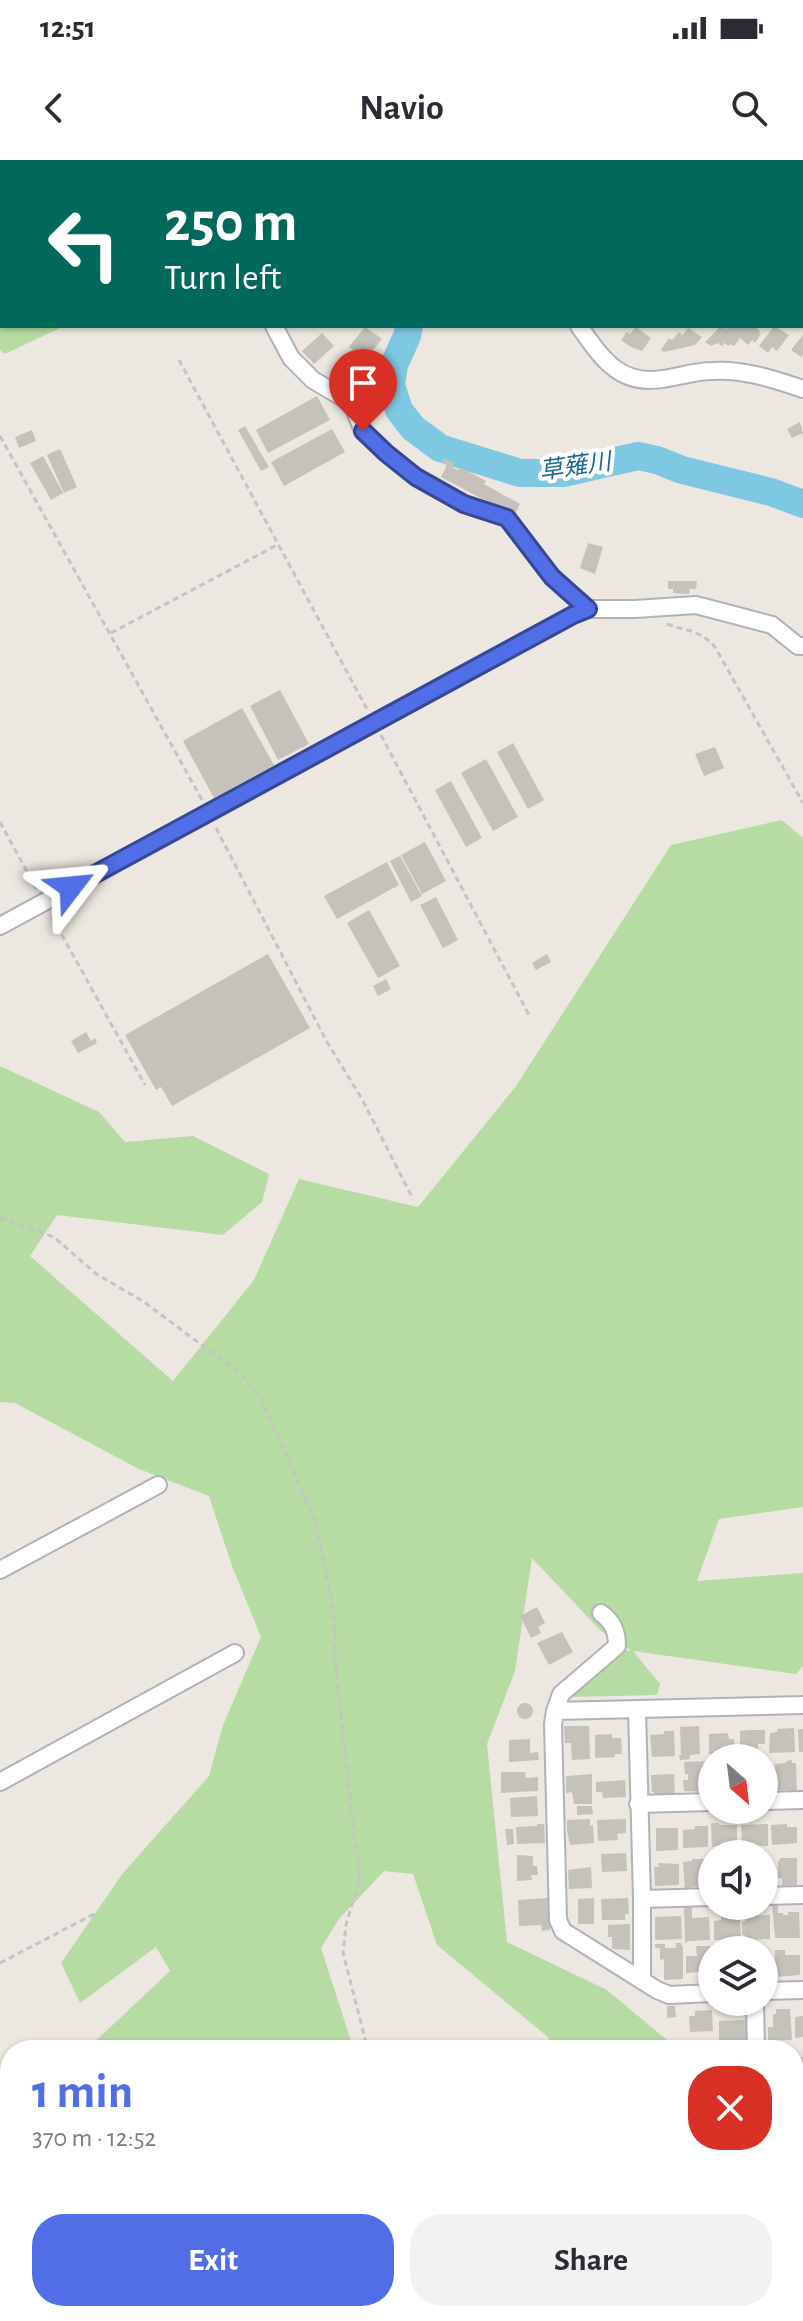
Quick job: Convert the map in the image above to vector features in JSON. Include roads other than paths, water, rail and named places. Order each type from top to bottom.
[{"type":"street","points":[[275,328],[291,358],[313,380],[352,403],[363,431],[386,453],[416,477],[464,504],[507,518],[552,577],[588,609]]},
{"type":"street","points":[[581,328],[607,363],[621,374],[644,381],[711,370],[760,375],[803,389]]},
{"type":"street","points":[[0,926],[588,609],[696,605],[772,625],[798,646],[803,646]]},
{"type":"street","points":[[0,1570],[158,1485]]},
{"type":"street","points":[[601,1613],[611,1620],[617,1633],[617,1646],[561,1694],[553,1724],[558,1920],[563,1931],[642,1981],[669,1995],[698,1994]]},
{"type":"street","points":[[0,1782],[235,1653]]},
{"type":"street","points":[[555,1711],[803,1705]]},
{"type":"street","points":[[637,1709],[642,1981]]},
{"type":"street","points":[[778,1801],[803,1800]]},
{"type":"street","points":[[638,1804],[698,1802]]},
{"type":"street","points":[[778,1896],[803,1895]]},
{"type":"street","points":[[642,1899],[698,1897]]},
{"type":"street","points":[[778,1991],[803,1990]]},
{"type":"street","points":[[755,2016],[756,2040]]},
{"type":"waterway","name":"草薙川","points":[[409,328],[394,365],[391,385],[399,410],[413,428],[440,448],[520,473],[563,473],[638,456],[771,492],[803,504]]}]
